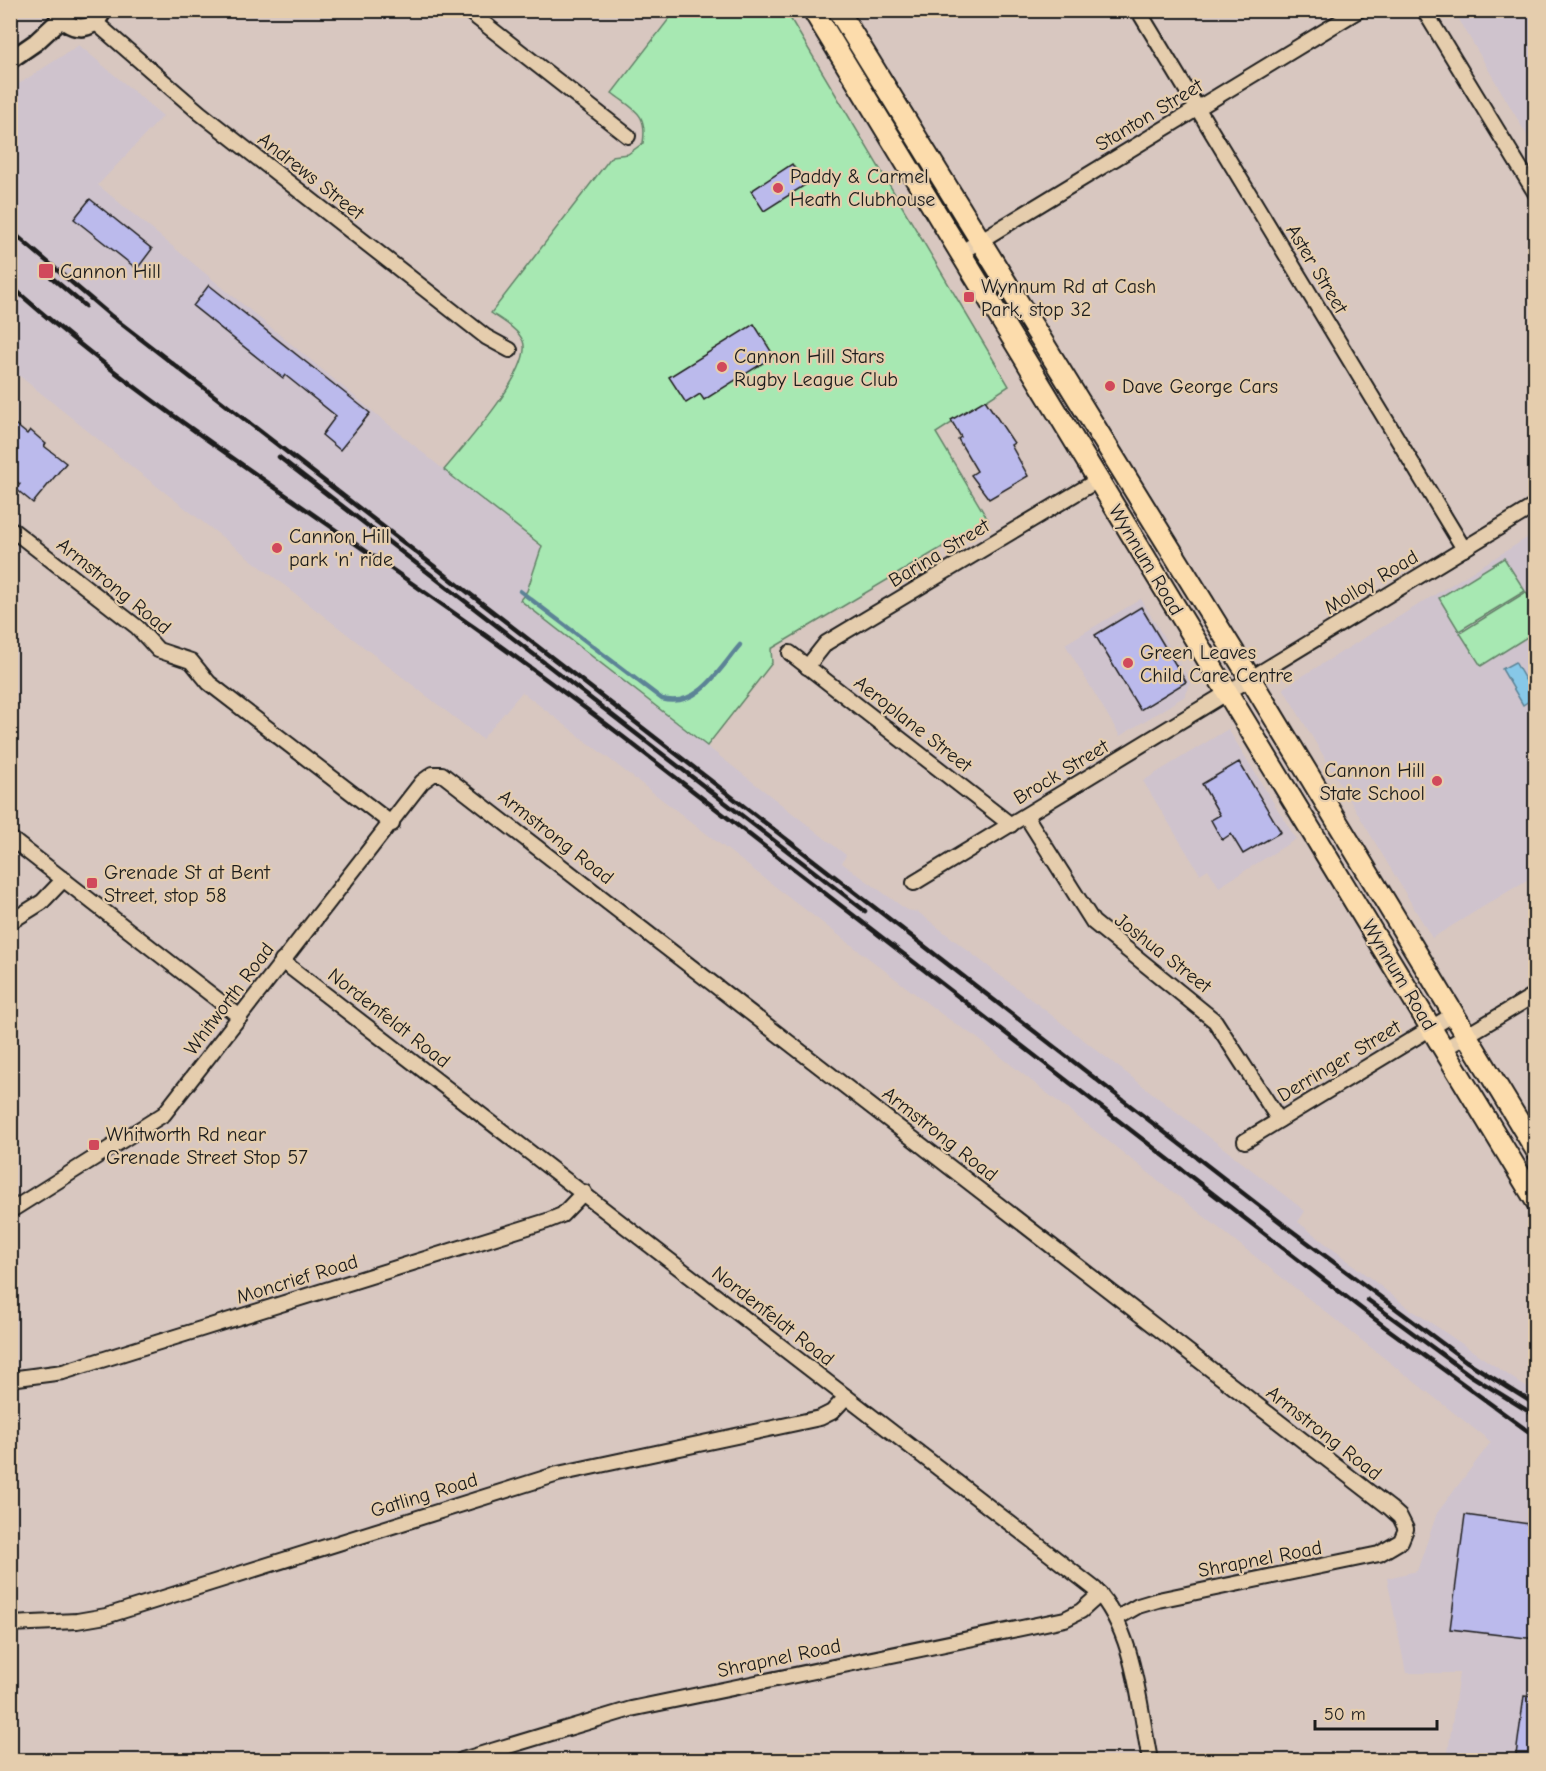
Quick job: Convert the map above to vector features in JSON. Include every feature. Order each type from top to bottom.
[{"type":"main road","name":"Wynnum Road","points":[[813,10],[1536,1201]]},
{"type":"main road","name":"Wynnum Road","points":[[838,10],[1250,678],[1536,1150]]},
{"type":"street","points":[[467,10],[628,136]]},
{"type":"street","name":"Aster Street","points":[[1138,10],[1464,549]]},
{"type":"street","name":"Stanton Street","points":[[960,253],[1359,10]]},
{"type":"street","points":[[1424,10],[1536,194]]},
{"type":"street","points":[[10,60],[36,42],[59,15],[67,24],[81,28],[99,16]]},
{"type":"street","name":"Andrews Street","points":[[99,16],[200,113],[486,337],[510,350]]},
{"type":"street","name":"Barina Street","points":[[807,667],[826,643],[1098,480]]},
{"type":"street","name":"Molloy Road","points":[[1227,694],[1536,505]]},
{"type":"street","name":"Armstrong Road","points":[[11,530],[137,627],[158,650],[191,661],[209,683],[392,824]]},
{"type":"street","name":"Aeroplane Street","points":[[790,653],[1011,825]]},
{"type":"street","name":"Brock Street","points":[[914,883],[1227,694]]},
{"type":"street","name":"Whitworth Road","points":[[10,1211],[164,1114],[392,824],[425,778],[433,774],[442,774]]},
{"type":"street","name":"Armstrong Road","points":[[442,774],[1390,1508],[1402,1520],[1406,1533]]},
{"type":"street","name":"Joshua Street","points":[[1026,816],[1093,922],[1215,1021],[1279,1120]]},
{"type":"street","points":[[10,838],[240,1017]]},
{"type":"street","points":[[10,922],[49,897],[64,879]]},
{"type":"street","name":"Nordenfeldt Road","points":[[282,961],[584,1192],[1100,1594],[1117,1618],[1125,1639],[1150,1761]]},
{"type":"street","points":[[1444,1049],[1536,994]]},
{"type":"street","name":"Derringer Street","points":[[1245,1141],[1454,1014]]},
{"type":"street","name":"Moncrief Road","points":[[10,1379],[63,1372],[556,1218],[584,1192]]},
{"type":"street","name":"Gatling Road","points":[[10,1624],[77,1621],[106,1616],[558,1474],[820,1419],[832,1412],[846,1398]]},
{"type":"street","name":"Shrapnel Road","points":[[1117,1618],[1144,1604],[1158,1600],[1379,1554],[1397,1545],[1406,1533]]},
{"type":"street","name":"Shrapnel Road","points":[[462,1761],[639,1707],[1065,1619],[1081,1611],[1100,1594]]},
{"type":"shaded area","points":[[1454,11],[1535,11],[1535,149]]},
{"type":"shaded area","points":[[79,45],[163,116],[98,185],[444,470],[542,547],[527,591],[520,600],[846,855],[842,863],[907,910],[918,912],[1305,1211],[1298,1222],[1406,1306],[1535,1393],[1535,1760],[1447,1760],[1459,1673],[1406,1673],[1387,1578],[1417,1571],[1437,1513],[1491,1442],[977,1038],[944,1016],[522,692],[482,739],[136,470],[11,369],[11,89]]},
{"type":"shaded area","name":"Cannon Hill State School","points":[[1535,533],[1535,875],[1432,938],[1283,688]]},
{"type":"shaded area","name":"Green Leaves Child Care Centre","points":[[1141,599],[1191,683],[1185,696],[1120,736],[1065,644]]},
{"type":"shaded area","points":[[1228,729],[1296,839],[1219,887],[1208,869],[1200,874],[1143,781]]},
{"type":"green space","points":[[680,11],[786,11],[1009,386],[936,433],[988,520],[771,649],[772,663],[707,746],[520,600],[527,591],[542,546],[444,470],[495,407],[518,370],[524,354],[521,337],[509,325],[491,313],[612,156],[628,154],[643,143],[643,125],[638,113],[612,93],[672,15]]},
{"type":"green space","points":[[1504,558],[1525,591],[1459,631],[1439,598]]},
{"type":"green space","points":[[1526,592],[1535,608],[1535,632],[1481,666],[1460,633]]},
{"type":"water","points":[[1515,662],[1535,697],[1523,705],[1502,669]]},
{"type":"building","name":"Paddy & Carmel Heath Clubhouse","points":[[792,164],[805,185],[764,211],[751,191]]},
{"type":"building","points":[[90,199],[152,249],[137,269],[74,219]]},
{"type":"building","points":[[209,285],[370,413],[340,450],[322,435],[336,416],[285,375],[283,378],[193,306]]},
{"type":"building","name":"Cannon Hill Stars Rugby League Club","points":[[754,324],[774,356],[704,400],[700,394],[686,403],[669,377]]},
{"type":"building","points":[[985,400],[1014,443],[1011,445],[1028,476],[989,499],[971,475],[977,471],[958,439],[961,437],[951,420]]},
{"type":"building","points":[[10,420],[27,434],[30,430],[46,444],[44,446],[66,463],[33,503],[16,489],[20,484],[10,476]]},
{"type":"building","points":[[1141,607],[1186,682],[1140,710],[1095,635]]},
{"type":"building","points":[[1239,762],[1281,832],[1243,854],[1231,834],[1222,840],[1211,820],[1220,815],[1202,784]]},
{"type":"building","points":[[1465,1515],[1536,1525],[1536,1639],[1450,1629]]},
{"type":"building","points":[[1524,1696],[1536,1697],[1536,1757],[1516,1755]]},
{"type":"waterway","points":[[520,591],[662,699],[675,701],[697,693],[716,675],[740,645]]},
{"type":"railway","points":[[10,230],[110,315],[1288,1228],[1466,1361],[1536,1405]]},
{"type":"railway","points":[[44,271],[85,306]]},
{"type":"railway","points":[[10,285],[79,344],[150,398],[461,618],[622,736],[1385,1327],[1536,1437]]},
{"type":"railway","points":[[279,457],[865,911]]},
{"type":"railway","points":[[1368,1300],[1470,1375],[1536,1416]]},
{"type":"place","name":"Paddy & Carmel Heath Clubhouse","points":[[778,188]]},
{"type":"place","name":"Cannon Hill","points":[[46,271]]},
{"type":"place","name":"Wynnum Rd at Cash Park, stop 32","points":[[969,297]]},
{"type":"place","name":"Cannon Hill Stars Rugby League Club","points":[[722,367]]},
{"type":"place","name":"Dave George Cars","points":[[1110,386]]},
{"type":"place","name":"Cannon Hill park 'n' ride","points":[[277,548]]},
{"type":"place","name":"Green Leaves Child Care Centre","points":[[1128,663]]},
{"type":"place","name":"Cannon Hill State School","points":[[1437,781]]},
{"type":"place","name":"Grenade St at Bent Street, stop 58","points":[[92,883]]},
{"type":"place","name":"Whitworth Rd near Grenade Street Stop 57","points":[[94,1145]]}]
